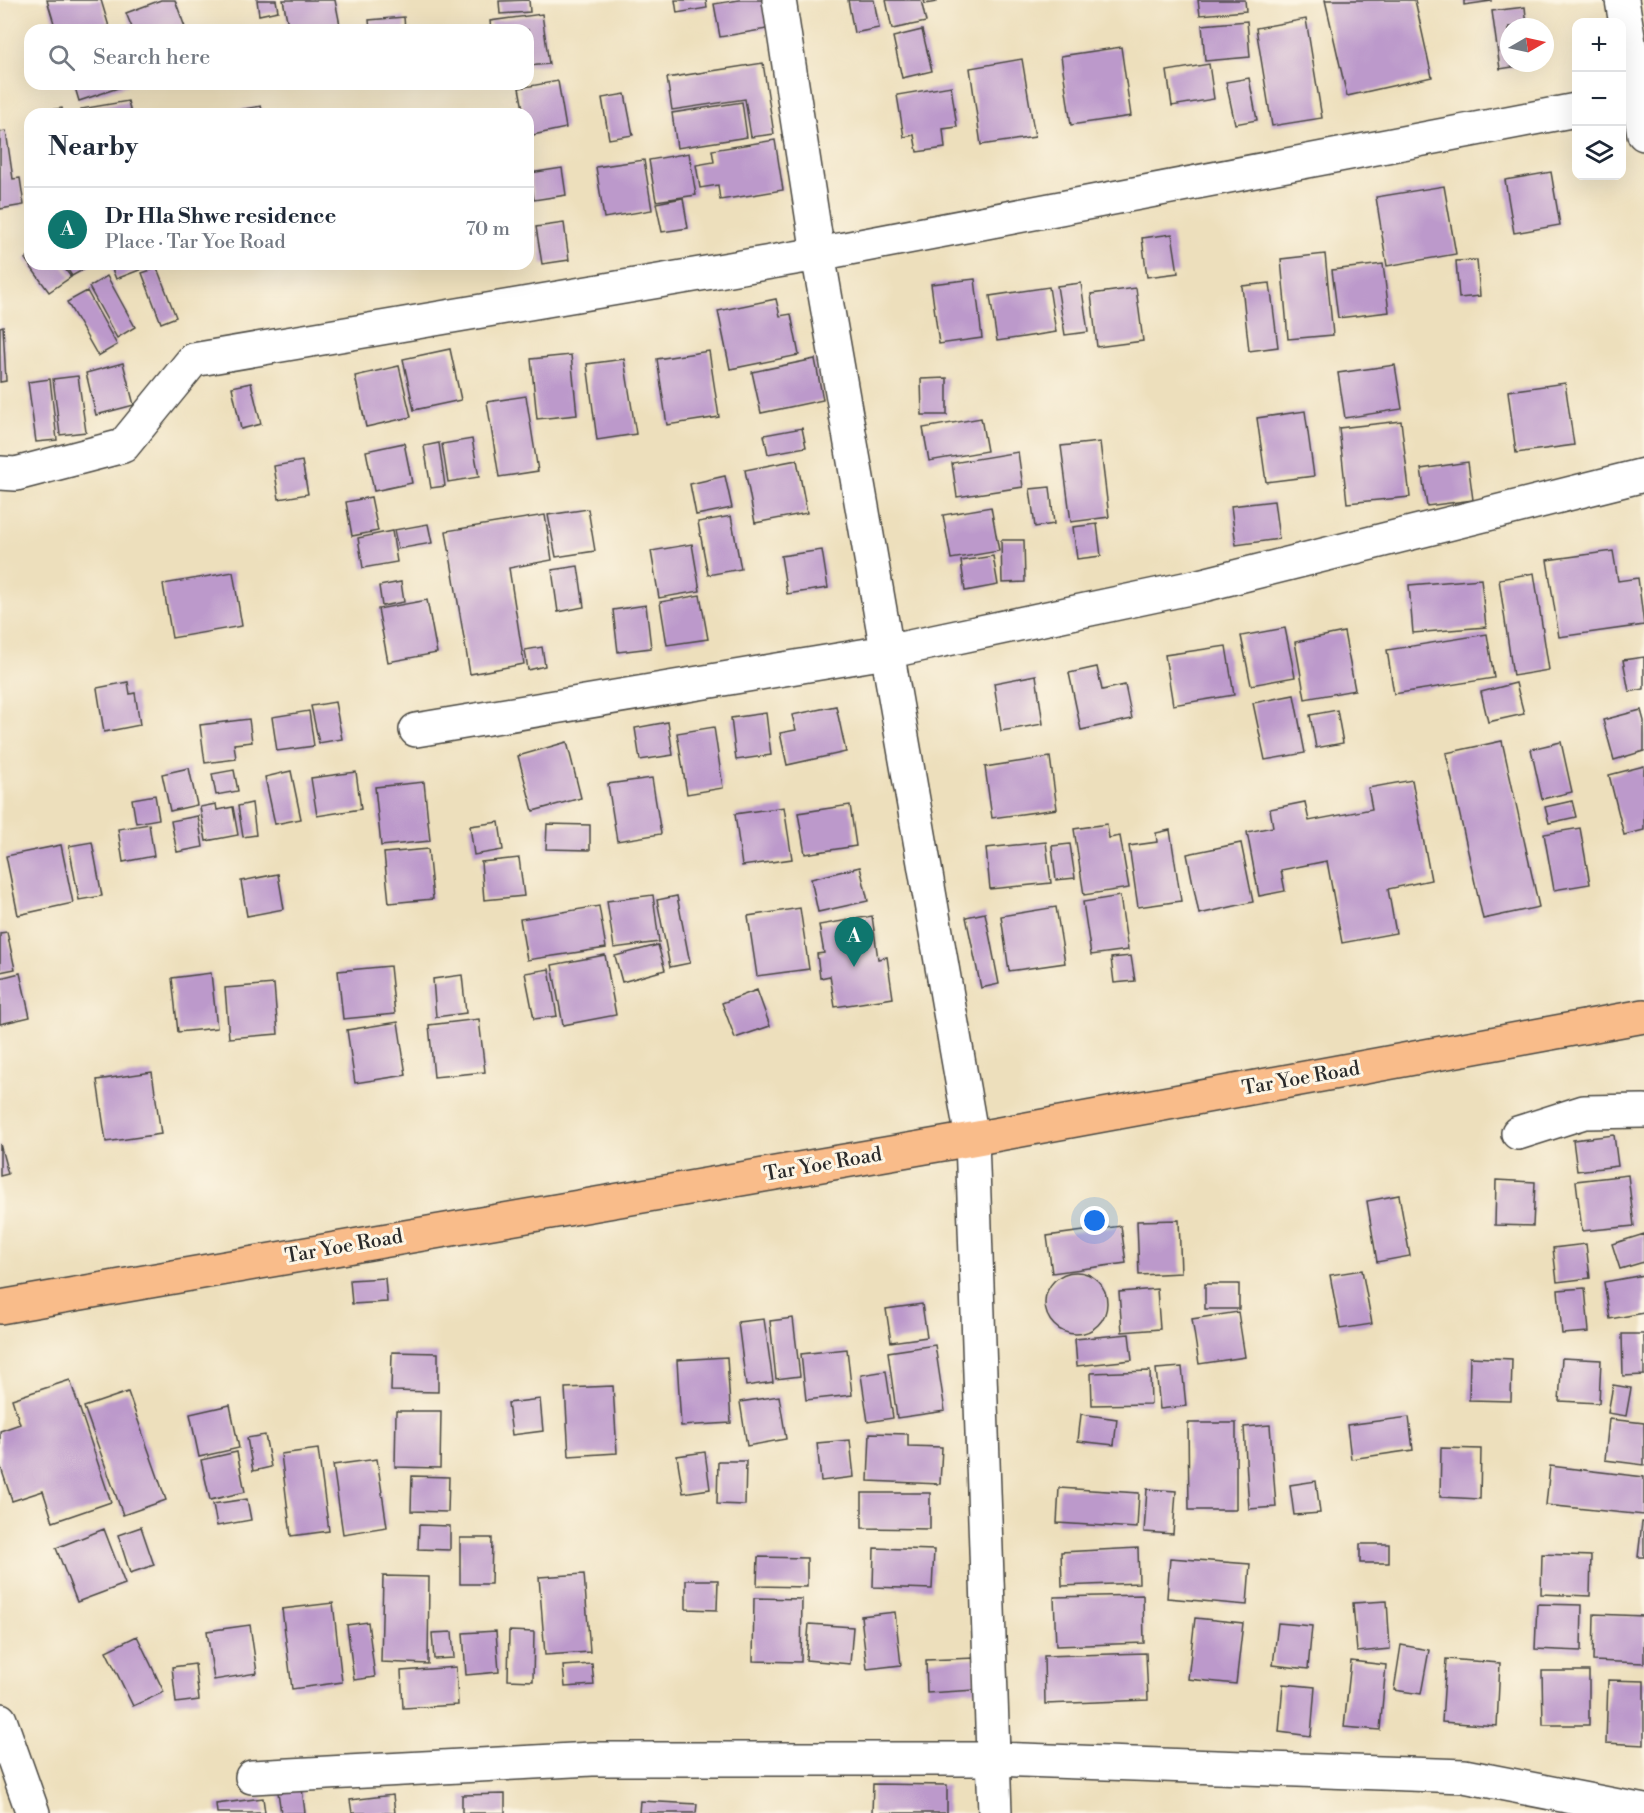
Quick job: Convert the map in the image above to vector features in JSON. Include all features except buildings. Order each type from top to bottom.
[{"type":"main road","name":"Tar Yoe Road","points":[[0,1307],[972,1139],[1644,1016]]},
{"type":"street","points":[[779,0],[818,254],[972,1139],[995,1813]]},
{"type":"street","points":[[1622,0],[1635,99],[1644,134]]},
{"type":"street","points":[[0,473],[16,474],[123,446],[193,360],[818,254],[1572,111]]},
{"type":"street","points":[[416,730],[886,652],[1199,586],[1644,475]]},
{"type":"street","points":[[1518,1133],[1584,1112],[1644,1111]]},
{"type":"street","points":[[0,1720],[33,1813]]},
{"type":"street","points":[[252,1776],[592,1759],[994,1759],[1464,1776],[1644,1811]]},
{"type":"place","name":"Dr Hla Shwe residence","points":[[854,967]]}]
